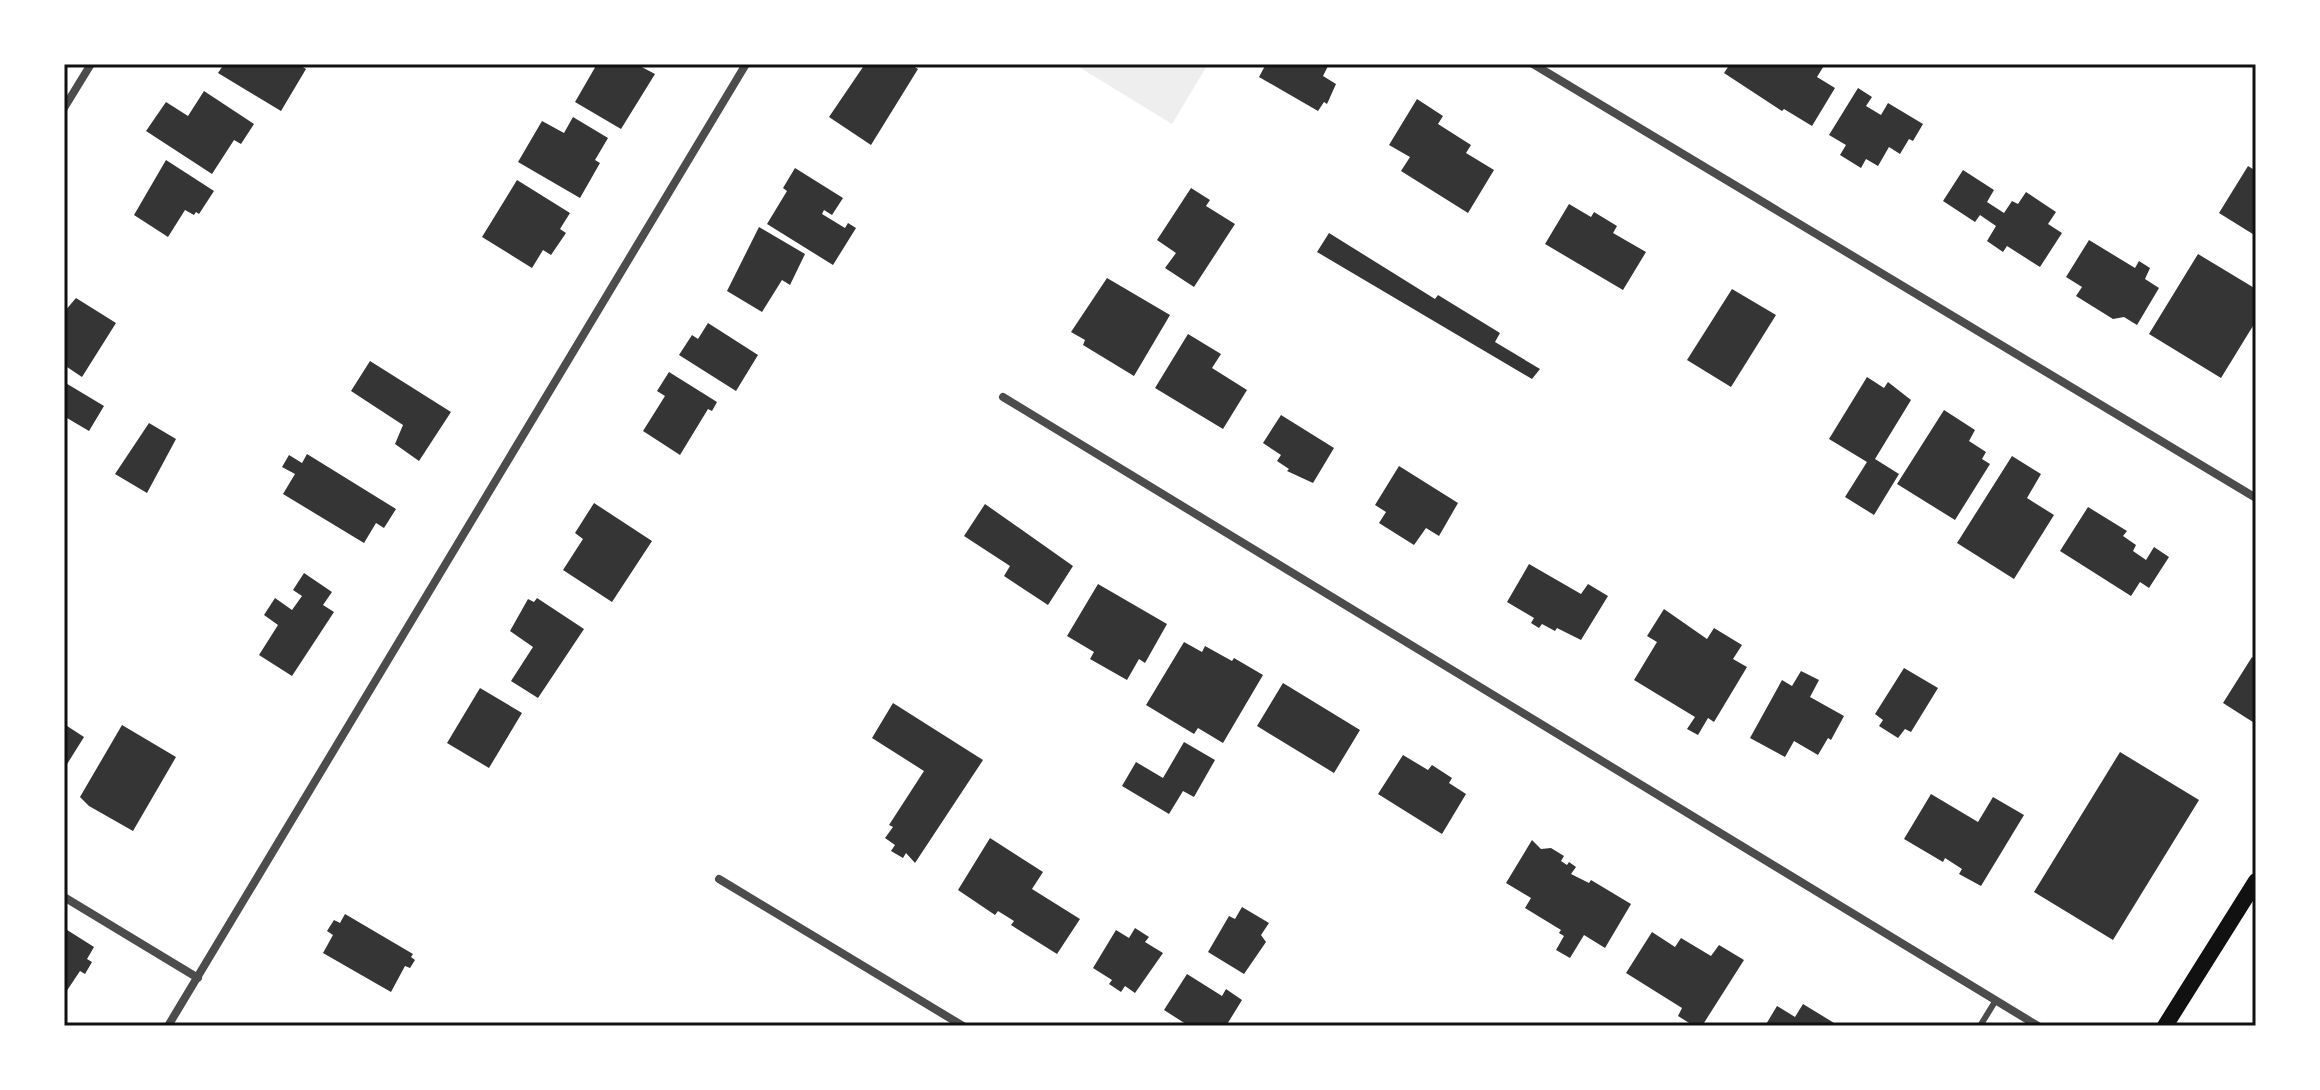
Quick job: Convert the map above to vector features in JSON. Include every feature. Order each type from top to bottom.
[{"type":"main road","points":[[2165,1026],[2256,881]]},
{"type":"street","points":[[64,108],[91,64]]},
{"type":"street","points":[[168,1026],[746,64]]},
{"type":"street","points":[[1533,64],[2256,498]]},
{"type":"street","points":[[1003,397],[2038,1026]]},
{"type":"street","points":[[719,879],[963,1026]]},
{"type":"street","points":[[64,897],[198,978]]},
{"type":"lane","points":[[1980,1026],[1996,1000]]},
{"type":"shaded area","points":[[1074,64],[1208,64],[1172,124]]},
{"type":"building","points":[[224,64],[298,64],[306,69],[281,111],[218,73]]},
{"type":"building","points":[[597,64],[636,64],[655,74],[621,129],[575,102]]},
{"type":"building","points":[[865,64],[910,64],[918,69],[871,145],[829,117]]},
{"type":"building","points":[[1266,64],[1328,66],[1323,76],[1336,84],[1327,104],[1324,102],[1318,111],[1259,77]]},
{"type":"building","points":[[1730,64],[1825,64],[1817,77],[1835,88],[1812,126],[1784,109],[1782,111],[1724,73]]},
{"type":"building","points":[[1858,88],[1872,97],[1866,106],[1881,115],[1888,103],[1923,124],[1913,141],[1909,139],[1900,154],[1889,147],[1878,166],[1866,159],[1861,168],[1840,155],[1846,145],[1829,135]]},
{"type":"building","points":[[204,91],[254,124],[241,144],[234,140],[212,174],[146,131],[166,102],[188,116]]},
{"type":"building","points":[[1417,99],[1443,116],[1438,124],[1471,145],[1466,153],[1494,170],[1468,213],[1401,171],[1410,157],[1389,145]]},
{"type":"building","points":[[573,117],[608,138],[595,160],[600,163],[580,198],[518,162],[542,121],[564,133]]},
{"type":"building","points":[[166,160],[214,191],[199,214],[185,210],[168,237],[134,215]]},
{"type":"building","points":[[2248,166],[2256,171],[2256,236],[2219,213]]},
{"type":"building","points":[[795,168],[843,198],[832,215],[824,210],[822,214],[845,228],[848,223],[856,228],[833,265],[767,224],[787,191],[783,188]]},
{"type":"building","points":[[1963,170],[1994,190],[1987,202],[2004,213],[2012,201],[2018,204],[2026,192],[2056,212],[2048,224],[2062,233],[2040,267],[2007,246],[2003,252],[1987,241],[1996,226],[1980,215],[1975,222],[1943,201]]},
{"type":"building","points":[[517,180],[570,213],[560,229],[566,233],[551,255],[543,250],[532,268],[482,237]]},
{"type":"building","points":[[1191,188],[1210,200],[1206,206],[1235,224],[1194,287],[1165,268],[1176,253],[1157,240]]},
{"type":"building","points":[[1569,204],[1591,217],[1594,212],[1617,226],[1613,233],[1646,252],[1623,290],[1545,244]]},
{"type":"building","points":[[759,227],[805,254],[790,285],[782,280],[762,312],[727,291]]},
{"type":"building","points":[[1329,233],[1435,299],[1438,295],[1500,333],[1495,342],[1540,369],[1532,379],[1317,252]]},
{"type":"building","points":[[2089,240],[2135,268],[2139,261],[2150,268],[2145,279],[2159,288],[2137,325],[2124,317],[2113,319],[2076,296],[2082,287],[2066,277]]},
{"type":"building","points":[[2198,254],[2256,289],[2256,321],[2221,378],[2149,334]]},
{"type":"building","points":[[1107,278],[1170,315],[1134,376],[1083,345],[1085,340],[1071,332]]},
{"type":"building","points":[[1732,289],[1776,315],[1731,387],[1687,360]]},
{"type":"building","points":[[76,298],[116,323],[82,377],[64,365],[64,312]]},
{"type":"building","points":[[708,323],[758,355],[736,391],[679,355],[692,335],[698,339]]},
{"type":"building","points":[[1188,334],[1221,354],[1212,368],[1247,390],[1223,429],[1155,388]]},
{"type":"building","points":[[370,361],[451,412],[419,461],[395,444],[403,425],[351,391]]},
{"type":"building","points":[[669,372],[717,402],[712,411],[708,409],[680,455],[643,431],[665,396],[657,391]]},
{"type":"building","points":[[1867,377],[1884,388],[1888,382],[1911,400],[1875,459],[1899,474],[1874,515],[1845,497],[1867,462],[1829,439]]},
{"type":"building","points":[[64,382],[104,406],[89,431],[67,418],[64,422]]},
{"type":"building","points":[[1944,410],[1975,430],[1969,441],[1986,452],[1982,459],[1990,464],[1955,520],[1897,484]]},
{"type":"building","points":[[1281,415],[1334,448],[1313,483],[1287,471],[1289,469],[1277,461],[1281,455],[1263,443]]},
{"type":"building","points":[[149,423],[176,439],[147,493],[115,474]]},
{"type":"building","points":[[307,454],[396,509],[384,528],[376,523],[364,543],[283,494],[295,474],[282,467],[289,455],[302,463]]},
{"type":"building","points":[[2012,456],[2041,474],[2027,498],[2054,515],[2014,579],[1957,543]]},
{"type":"building","points":[[1399,466],[1458,503],[1439,536],[1426,528],[1414,545],[1379,523],[1386,512],[1375,505]]},
{"type":"building","points":[[594,503],[652,541],[612,602],[563,570],[583,539],[575,533]]},
{"type":"building","points":[[985,504],[1073,566],[1048,605],[1004,576],[1010,566],[964,536]]},
{"type":"building","points":[[2088,507],[2127,531],[2123,536],[2136,545],[2133,551],[2146,560],[2154,547],[2169,557],[2149,588],[2140,582],[2131,596],[2060,551]]},
{"type":"building","points":[[1529,564],[1581,594],[1588,584],[1608,596],[1581,640],[1557,628],[1555,631],[1542,624],[1539,628],[1531,623],[1534,618],[1507,602]]},
{"type":"building","points":[[304,573],[332,592],[323,605],[334,612],[292,676],[259,655],[278,625],[264,615],[275,598],[292,610],[302,596],[293,590]]},
{"type":"building","points":[[1098,584],[1167,624],[1145,663],[1139,659],[1127,680],[1090,659],[1094,652],[1067,636]]},
{"type":"building","points":[[537,598],[584,629],[538,698],[511,681],[533,647],[510,631],[528,599],[534,602]]},
{"type":"building","points":[[1664,609],[1707,639],[1714,628],[1742,645],[1733,659],[1747,667],[1714,722],[1708,718],[1698,735],[1687,729],[1695,717],[1634,680],[1657,642],[1647,636]]},
{"type":"building","points":[[1184,642],[1202,652],[1205,646],[1232,661],[1234,658],[1263,675],[1223,743],[1198,728],[1194,734],[1146,705]]},
{"type":"building","points":[[2252,657],[2256,660],[2256,724],[2223,703]]},
{"type":"building","points":[[1904,668],[1938,688],[1911,732],[1905,729],[1898,738],[1879,726],[1883,720],[1875,714]]},
{"type":"building","points":[[1801,671],[1819,680],[1810,697],[1844,716],[1831,740],[1828,738],[1818,755],[1794,741],[1785,757],[1750,738],[1782,680],[1792,686]]},
{"type":"building","points":[[1283,683],[1360,730],[1334,773],[1257,726]]},
{"type":"building","points":[[480,688],[522,713],[489,768],[447,743]]},
{"type":"building","points":[[893,703],[983,760],[915,863],[906,853],[903,858],[891,851],[895,845],[885,838],[893,827],[889,825],[924,771],[872,738]]},
{"type":"building","points":[[64,724],[84,737],[64,769]]},
{"type":"building","points":[[122,725],[176,757],[133,831],[89,806],[80,797]]},
{"type":"building","points":[[1184,742],[1215,760],[1194,797],[1183,791],[1169,814],[1122,786],[1136,762],[1163,778]]},
{"type":"building","points":[[2120,752],[2199,800],[2113,940],[2034,892]]},
{"type":"building","points":[[1403,755],[1428,770],[1432,765],[1452,778],[1449,783],[1466,794],[1442,834],[1378,794]]},
{"type":"building","points":[[1931,794],[1978,822],[1993,797],[2024,815],[1981,886],[1959,874],[1962,869],[1945,858],[1943,862],[1904,839]]},
{"type":"building","points":[[990,838],[1043,872],[1032,889],[1080,919],[1057,954],[1011,925],[1014,921],[998,911],[995,915],[958,890]]},
{"type":"building","points":[[1532,840],[1541,849],[1551,848],[1564,856],[1561,861],[1576,867],[1571,874],[1589,883],[1591,880],[1631,904],[1605,948],[1584,935],[1570,958],[1556,950],[1564,936],[1559,933],[1561,930],[1525,908],[1531,898],[1506,883]]},
{"type":"building","points":[[1242,907],[1269,923],[1261,935],[1266,942],[1244,974],[1208,952],[1229,916],[1235,919]]},
{"type":"building","points":[[345,914],[413,954],[411,957],[415,960],[410,968],[405,966],[391,992],[323,953],[333,935],[327,931],[334,920],[340,923]]},
{"type":"building","points":[[64,928],[94,947],[87,959],[92,962],[85,974],[80,971],[64,995]]},
{"type":"building","points":[[1135,928],[1149,937],[1145,942],[1163,953],[1135,993],[1125,986],[1121,992],[1109,984],[1112,980],[1093,968],[1116,930],[1129,938]]},
{"type":"building","points":[[1652,932],[1675,947],[1681,938],[1711,956],[1719,945],[1744,960],[1702,1026],[1694,1026],[1678,1016],[1682,1008],[1626,973]]},
{"type":"building","points":[[1187,974],[1222,996],[1226,989],[1242,1000],[1226,1026],[1189,1026],[1164,1010]]},
{"type":"building","points":[[1803,1004],[1839,1026],[1765,1026],[1777,1006],[1795,1017]]}]
